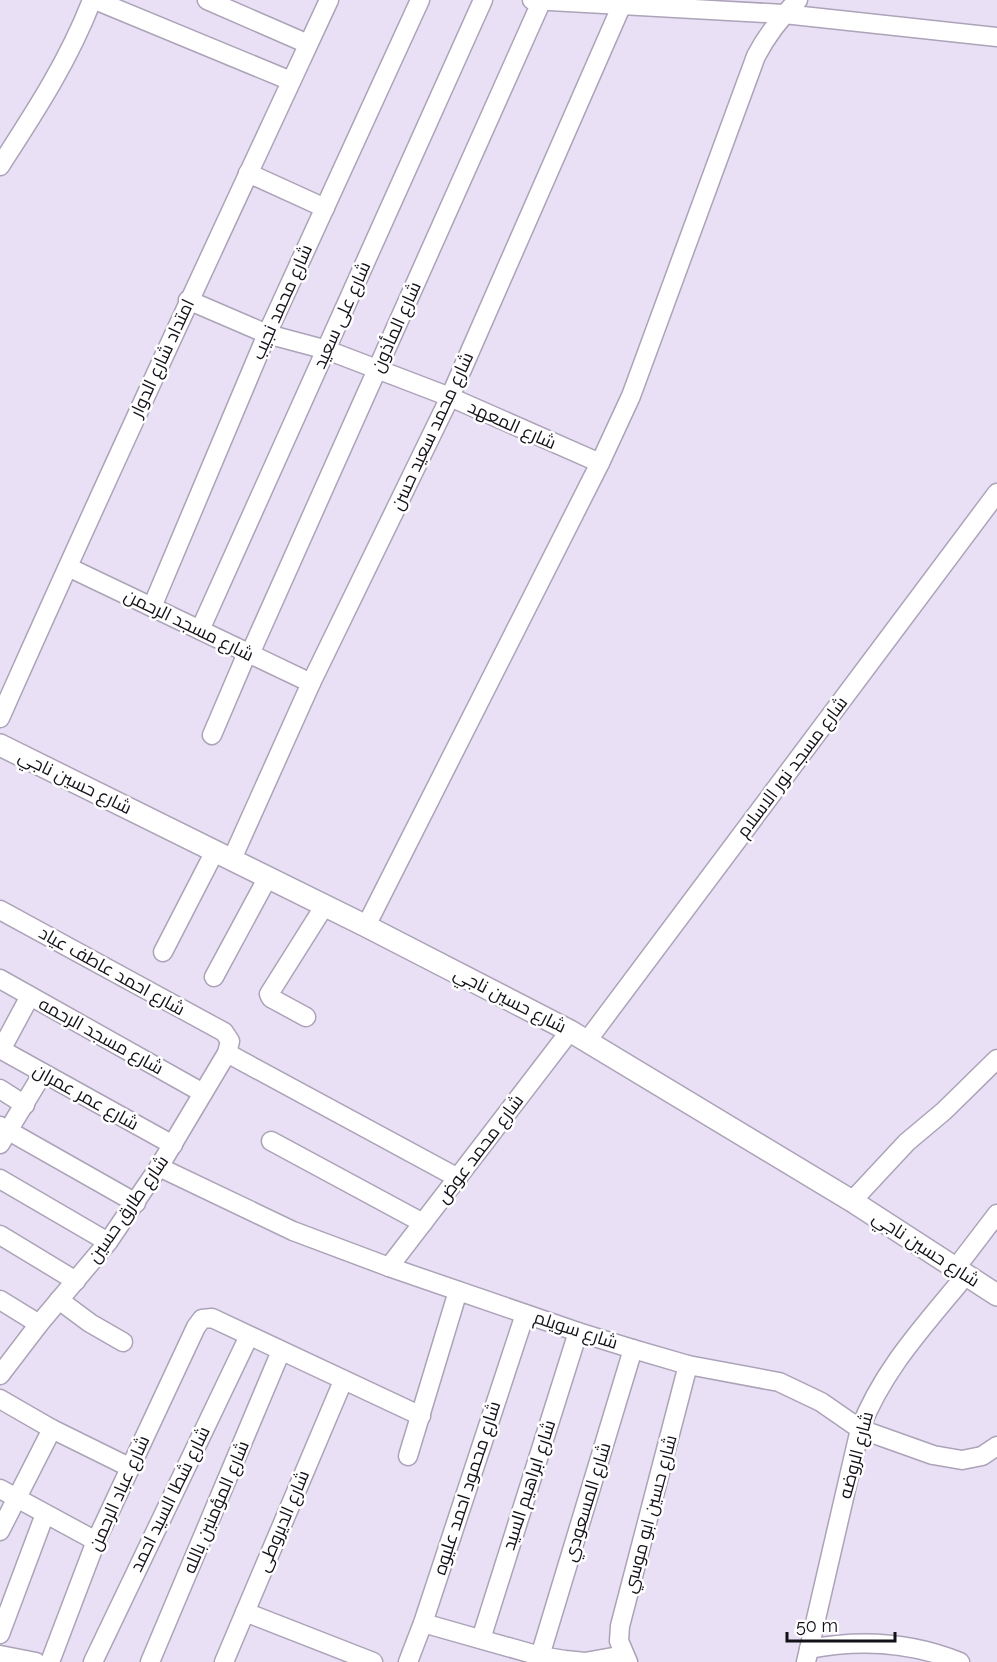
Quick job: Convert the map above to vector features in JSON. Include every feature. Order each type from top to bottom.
[{"type":"street","points":[[0,166],[57,75],[93,0],[291,81]]},
{"type":"street","name":"شارع محمد نجيب","points":[[152,607],[267,334],[420,0]]},
{"type":"street","name":"شارع على سعيد","points":[[200,630],[483,0]]},
{"type":"street","points":[[532,0],[622,2],[784,14],[997,37]]},
{"type":"street","name":"شارع المأذون","points":[[213,735],[542,0]]},
{"type":"street","points":[[366,926],[600,463],[631,396],[756,56],[764,40],[798,0]]},
{"type":"street","points":[[213,1],[308,44]]},
{"type":"street","name":"امتداد شارع الدوار","points":[[0,718],[188,300],[308,44],[325,1]]},
{"type":"street","name":"شارع محمد سعيد حسن","points":[[163,952],[223,855],[311,683],[450,397],[622,2]]},
{"type":"street","points":[[248,173],[324,208]]},
{"type":"street","name":"شارع المعهد","points":[[188,300],[267,334],[327,350],[450,397],[600,463]]},
{"type":"street","name":"شارع مسجد نور الاسلام","points":[[578,1036],[997,493]]},
{"type":"street","name":"شارع مسجد الرحمن","points":[[68,567],[311,683]]},
{"type":"street","name":"شارع حسين ناجي","points":[[0,745],[325,905],[578,1036],[852,1201],[997,1295]]},
{"type":"street","points":[[214,977],[268,877]]},
{"type":"street","points":[[306,1017],[271,998],[269,994],[325,905]]},
{"type":"street","name":"شارع احمد عاطف عياد","points":[[0,910],[224,1032],[230,1041],[227,1053]]},
{"type":"street","name":"شارع مسجد الرحمه","points":[[0,979],[202,1093]]},
{"type":"street","points":[[0,1050],[30,996]]},
{"type":"street","name":"شارع محمد عوض","points":[[389,1267],[458,1178],[578,1036]]},
{"type":"street","name":"شارع عمر عمران","points":[[0,1050],[172,1144]]},
{"type":"street","points":[[227,1053],[458,1178]]},
{"type":"street","name":"شارع طارق حسين","points":[[0,1375],[39,1324],[108,1242],[136,1203],[227,1053]]},
{"type":"street","points":[[852,1201],[907,1142],[944,1111],[997,1059]]},
{"type":"street","points":[[43,1073],[25,1105],[3,1134],[136,1203]]},
{"type":"street","points":[[0,1089],[25,1105]]},
{"type":"street","points":[[271,1141],[423,1223]]},
{"type":"street","name":"شارع سويلم","points":[[159,1167],[293,1231],[458,1291],[578,1332],[688,1365],[779,1382],[822,1402],[860,1429],[933,1455],[962,1460],[982,1456],[997,1446]]},
{"type":"street","points":[[0,1179],[108,1242]]},
{"type":"street","name":"شارع الروضه","points":[[807,1656],[860,1429],[870,1401],[886,1374],[960,1273],[997,1214]]},
{"type":"street","points":[[0,1235],[76,1281]]},
{"type":"street","points":[[408,1455],[458,1291]]},
{"type":"street","points":[[0,1300],[39,1324]]},
{"type":"street","points":[[60,1300],[90,1323],[123,1342]]},
{"type":"street","name":"شارع محمود احمد عليوه","points":[[408,1662],[525,1314]]},
{"type":"street","name":"شارع عباد الرحمن","points":[[50,1662],[96,1541],[196,1327],[202,1319],[212,1318],[249,1336]]},
{"type":"street","name":"شارع ابراهيم السيد","points":[[481,1639],[578,1332]]},
{"type":"street","points":[[249,1336],[421,1416]]},
{"type":"street","name":"شارع شطا السيد احمد","points":[[93,1662],[249,1336]]},
{"type":"street","name":"شارع المسعودي","points":[[540,1656],[633,1348]]},
{"type":"street","name":"شارع المؤمنين بالله","points":[[150,1662],[281,1351]]},
{"type":"street","name":"شارع حسين ابو موسي","points":[[626,1659],[619,1641],[620,1626],[688,1365]]},
{"type":"street","name":"شارع الديروطى","points":[[224,1662],[343,1381]]},
{"type":"street","points":[[0,1399],[52,1429],[129,1467]]},
{"type":"street","points":[[0,1531],[52,1429]]},
{"type":"street","points":[[0,1490],[96,1541]]},
{"type":"street","points":[[0,1634],[45,1514]]},
{"type":"street","points":[[244,1612],[373,1662]]},
{"type":"street","points":[[423,1623],[540,1656],[585,1662],[626,1659]]},
{"type":"street","points":[[807,1656],[832,1644],[872,1642],[938,1653],[960,1662]]},
{"type":"street","points":[[0,1655],[25,1661]]}]
